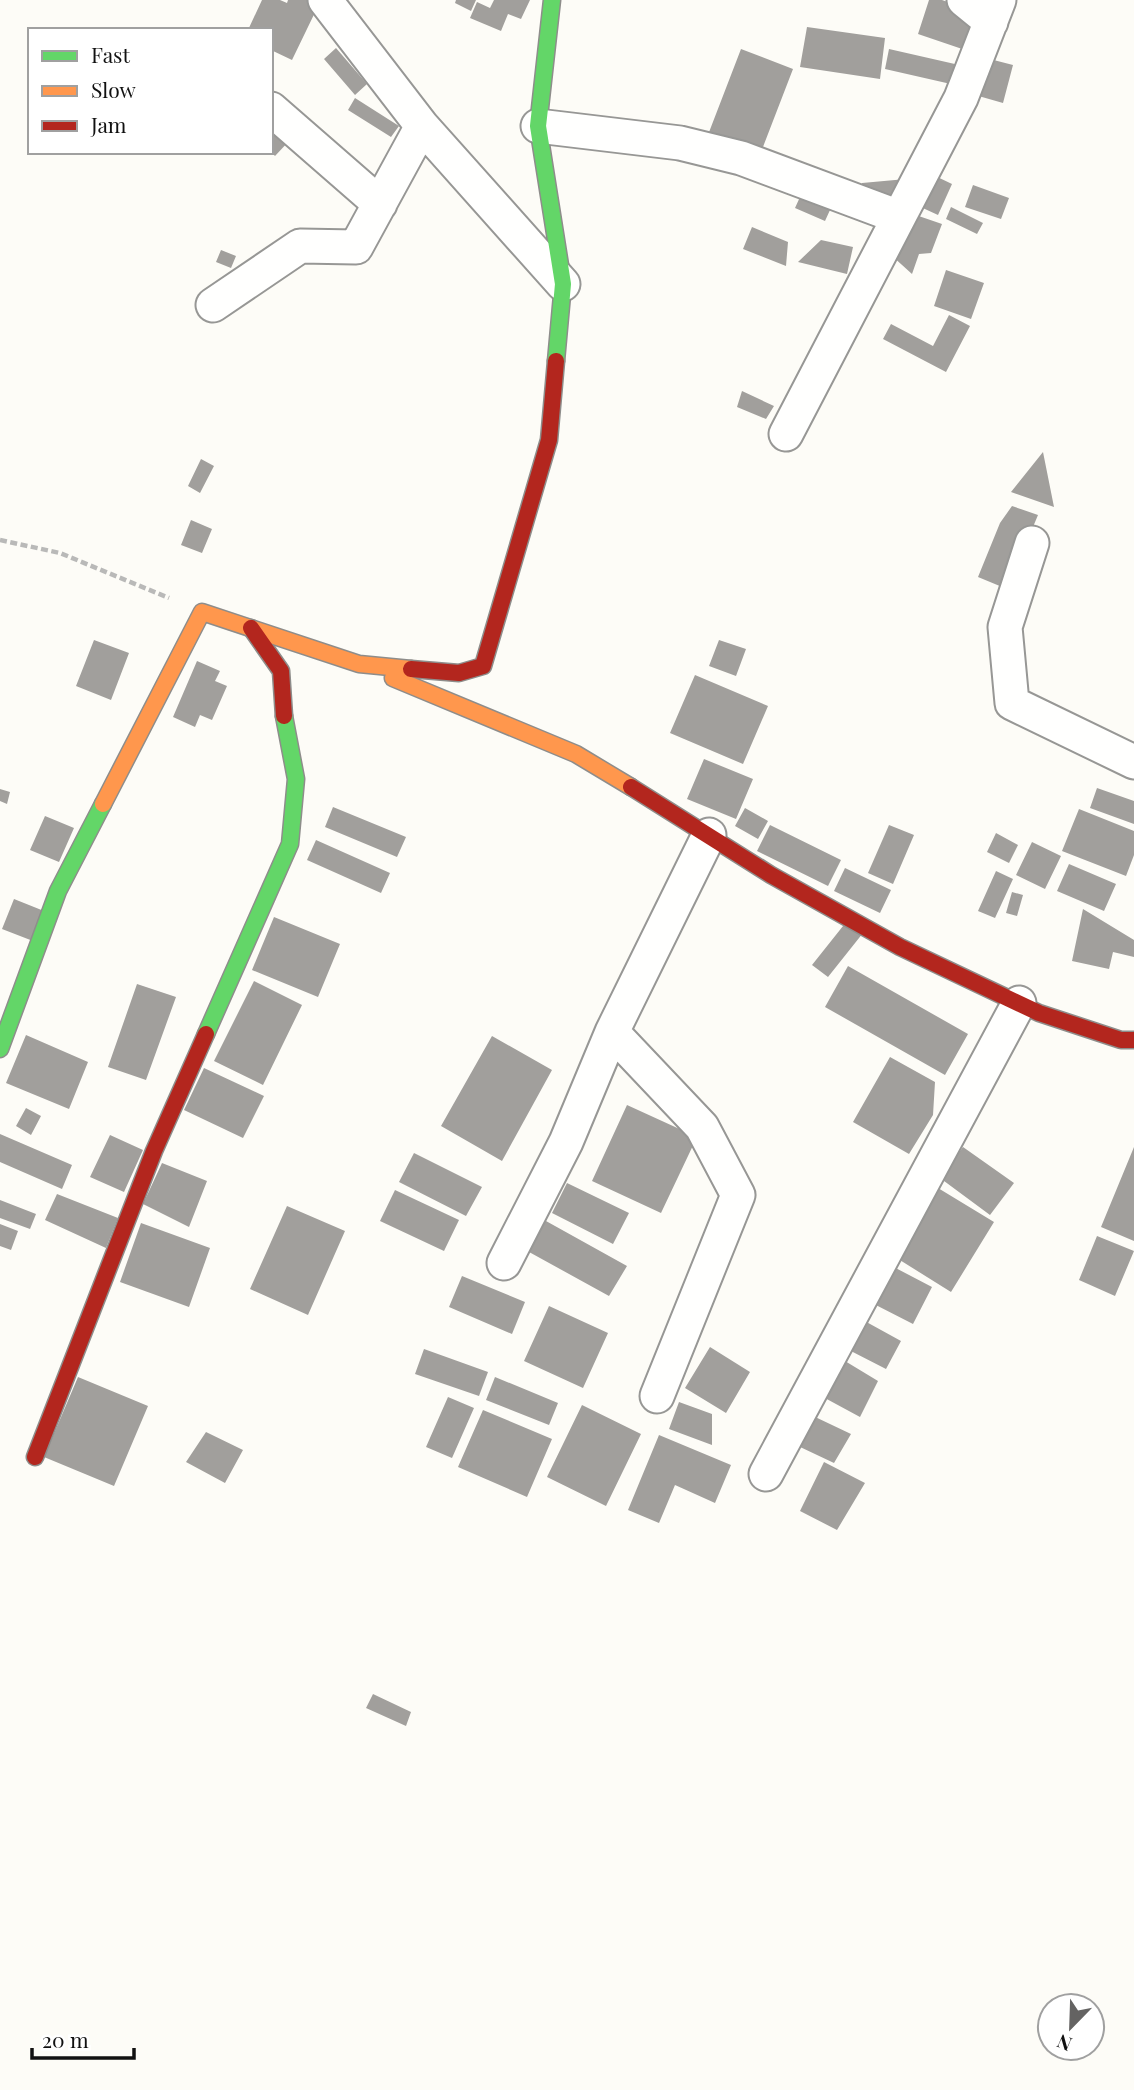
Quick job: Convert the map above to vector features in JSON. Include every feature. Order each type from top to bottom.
[{"type":"street","points":[[325,0],[422,126],[563,284]]},
{"type":"street","points":[[359,664],[459,673],[483,666],[549,440],[563,284],[538,126],[552,0]]},
{"type":"street","points":[[786,434],[961,98],[995,11],[964,0]]},
{"type":"street","points":[[273,111],[380,204]]},
{"type":"street","points":[[214,305],[300,246],[356,247],[422,126]]},
{"type":"street","points":[[538,126],[680,143],[741,158],[899,217]]},
{"type":"street","points":[[1032,542],[1005,628],[1012,703],[1134,762]]},
{"type":"street","points":[[0,1049],[58,891],[202,612],[359,664],[576,754],[771,876],[900,947],[1039,1013],[1121,1041],[1134,1040]]},
{"type":"street","points":[[35,1457],[154,1152],[290,844],[296,779],[285,724],[281,671],[251,628]]},
{"type":"street","points":[[505,1263],[566,1142],[612,1032],[709,835]]},
{"type":"street","points":[[766,1474],[1019,1003]]},
{"type":"street","points":[[612,1032],[702,1127],[738,1195],[657,1396]]},
{"type":"path","points":[[0,540],[60,553],[202,612]]},
{"type":"building","points":[[262,0],[280,0],[287,3],[288,0],[321,0],[292,60],[273,51],[273,28],[249,28]]},
{"type":"building","points":[[456,0],[476,0],[471,11],[455,3]]},
{"type":"building","points":[[494,0],[530,0],[521,19],[508,14],[501,31],[470,18],[477,2],[490,8]]},
{"type":"building","points":[[929,0],[942,0],[971,10],[971,52],[918,34]]},
{"type":"building","points":[[807,27],[885,38],[880,79],[800,67]]},
{"type":"building","points":[[336,48],[367,84],[355,95],[324,59]]},
{"type":"building","points":[[741,49],[793,69],[758,160],[706,140]]},
{"type":"building","points":[[889,49],[968,67],[964,87],[885,69]]},
{"type":"building","points":[[978,56],[1013,65],[1003,103],[968,93]]},
{"type":"building","points":[[355,98],[399,126],[391,137],[348,110]]},
{"type":"building","points":[[273,126],[290,140],[275,156],[273,154]]},
{"type":"building","points":[[929,173],[952,184],[938,215],[914,204]]},
{"type":"building","points":[[906,179],[895,209],[857,195],[862,183]]},
{"type":"building","points":[[973,185],[1009,198],[1001,219],[965,207]]},
{"type":"building","points":[[805,186],[835,199],[825,221],[795,208]]},
{"type":"building","points":[[951,207],[983,223],[977,234],[946,219]]},
{"type":"building","points":[[907,212],[942,224],[931,253],[919,254],[912,274],[891,255]]},
{"type":"building","points":[[752,227],[788,242],[786,266],[743,249]]},
{"type":"building","points":[[821,240],[853,247],[847,274],[798,262]]},
{"type":"building","points":[[221,250],[236,256],[231,268],[216,262]]},
{"type":"building","points":[[946,270],[984,283],[971,319],[934,306]]},
{"type":"building","points":[[949,315],[970,326],[946,372],[883,339],[891,324],[933,346]]},
{"type":"building","points":[[742,391],[774,406],[766,419],[737,407]]},
{"type":"building","points":[[1043,452],[1054,507],[1011,492]]},
{"type":"building","points":[[201,459],[214,466],[200,493],[188,486]]},
{"type":"building","points":[[1012,506],[1038,515],[1007,589],[978,577],[1000,523]]},
{"type":"building","points":[[191,520],[212,529],[202,553],[181,545]]},
{"type":"building","points":[[94,640],[129,653],[111,700],[76,686]]},
{"type":"building","points":[[719,640],[746,649],[736,676],[709,666]]},
{"type":"building","points":[[197,661],[220,671],[215,681],[227,686],[212,720],[200,715],[195,727],[173,717]]},
{"type":"building","points":[[695,675],[768,706],[743,764],[670,733]]},
{"type":"building","points":[[704,759],[753,779],[736,819],[687,799]]},
{"type":"building","points":[[1097,788],[1134,801],[1134,824],[1090,808]]},
{"type":"building","points":[[0,789],[10,792],[7,804],[0,801]]},
{"type":"building","points":[[333,807],[406,837],[397,857],[325,827]]},
{"type":"building","points":[[745,808],[768,821],[758,839],[735,826]]},
{"type":"building","points":[[1079,809],[1134,831],[1134,855],[1126,876],[1062,851]]},
{"type":"building","points":[[45,816],[74,828],[59,862],[30,850]]},
{"type":"building","points":[[770,825],[841,860],[828,886],[757,851]]},
{"type":"building","points":[[889,825],[914,835],[893,884],[868,873]]},
{"type":"building","points":[[996,833],[1018,845],[1009,863],[987,852]]},
{"type":"building","points":[[316,840],[390,873],[381,893],[307,860]]},
{"type":"building","points":[[1032,842],[1061,856],[1045,889],[1016,875]]},
{"type":"building","points":[[1069,864],[1116,884],[1104,911],[1057,891]]},
{"type":"building","points":[[845,868],[891,890],[880,913],[834,891]]},
{"type":"building","points":[[996,871],[1013,879],[995,918],[978,911]]},
{"type":"building","points":[[1012,892],[1023,895],[1017,916],[1006,913]]},
{"type":"building","points":[[14,899],[44,911],[33,941],[2,929]]},
{"type":"building","points":[[1083,909],[1134,940],[1134,957],[1113,952],[1109,969],[1072,961]]},
{"type":"building","points":[[274,917],[340,944],[318,997],[252,970]]},
{"type":"building","points":[[847,921],[863,933],[828,977],[812,965]]},
{"type":"building","points":[[848,966],[968,1034],[945,1075],[825,1007]]},
{"type":"building","points":[[254,981],[302,1005],[263,1085],[214,1061]]},
{"type":"building","points":[[137,984],[176,997],[146,1080],[108,1067]]},
{"type":"building","points":[[26,1035],[88,1062],[69,1109],[6,1083]]},
{"type":"building","points":[[492,1036],[552,1070],[502,1161],[441,1126]]},
{"type":"building","points":[[890,1057],[935,1082],[933,1115],[909,1154],[853,1122]]},
{"type":"building","points":[[204,1068],[264,1096],[243,1138],[184,1110]]},
{"type":"building","points":[[627,1105],[697,1137],[661,1213],[592,1181]]},
{"type":"building","points":[[26,1108],[41,1116],[31,1135],[16,1126]]},
{"type":"building","points":[[0,1134],[72,1165],[62,1189],[0,1162]]},
{"type":"building","points":[[110,1135],[143,1150],[124,1192],[90,1177]]},
{"type":"building","points":[[963,1147],[1014,1183],[990,1215],[940,1178]]},
{"type":"building","points":[[1134,1147],[1134,1241],[1101,1227]]},
{"type":"building","points":[[414,1153],[482,1187],[466,1216],[399,1182]]},
{"type":"building","points":[[162,1163],[207,1181],[189,1227],[143,1204]]},
{"type":"building","points":[[567,1183],[629,1213],[613,1244],[552,1213]]},
{"type":"building","points":[[938,1188],[994,1222],[951,1292],[895,1257]]},
{"type":"building","points":[[395,1190],[459,1220],[444,1251],[380,1221]]},
{"type":"building","points":[[57,1194],[118,1218],[106,1248],[45,1220]]},
{"type":"building","points":[[0,1200],[36,1214],[30,1229],[0,1218]]},
{"type":"building","points":[[287,1206],[345,1231],[308,1315],[250,1289]]},
{"type":"building","points":[[537,1216],[627,1266],[609,1296],[520,1247]]},
{"type":"building","points":[[141,1223],[210,1248],[189,1307],[120,1282]]},
{"type":"building","points":[[0,1224],[18,1231],[11,1250],[0,1246]]},
{"type":"building","points":[[1097,1236],[1134,1251],[1115,1296],[1079,1280]]},
{"type":"building","points":[[888,1264],[932,1287],[913,1324],[868,1301]]},
{"type":"building","points":[[462,1276],[525,1302],[512,1334],[449,1307]]},
{"type":"building","points":[[549,1306],[608,1333],[583,1388],[524,1361]]},
{"type":"building","points":[[861,1319],[901,1341],[886,1369],[845,1348]]},
{"type":"building","points":[[710,1347],[750,1372],[726,1413],[685,1388]]},
{"type":"building","points":[[424,1349],[488,1372],[479,1396],[415,1374]]},
{"type":"building","points":[[840,1358],[878,1381],[860,1417],[823,1397]]},
{"type":"building","points":[[78,1377],[148,1406],[114,1486],[44,1457]]},
{"type":"building","points":[[495,1377],[558,1403],[549,1425],[486,1400]]},
{"type":"building","points":[[448,1397],[474,1408],[452,1458],[426,1447]]},
{"type":"building","points":[[679,1402],[712,1414],[712,1445],[669,1429]]},
{"type":"building","points":[[582,1405],[641,1434],[606,1506],[547,1477]]},
{"type":"building","points":[[483,1410],[552,1439],[527,1497],[458,1467]]},
{"type":"building","points":[[811,1415],[851,1434],[834,1463],[798,1446]]},
{"type":"building","points":[[206,1432],[243,1450],[225,1483],[186,1462]]},
{"type":"building","points":[[659,1435],[731,1465],[715,1503],[675,1485],[659,1523],[628,1510]]},
{"type":"building","points":[[824,1462],[865,1483],[837,1530],[800,1511]]},
{"type":"building","points":[[373,1694],[411,1712],[406,1726],[366,1708]]},
{"type":"traffic: fast","points":[[552,0],[538,126],[563,284],[556,361]]},
{"type":"traffic: fast","points":[[206,1034],[290,844],[296,779],[284,716]]},
{"type":"traffic: fast","points":[[0,1049],[58,891],[103,804]]},
{"type":"traffic: slow","points":[[103,804],[202,612],[359,664],[411,669]]},
{"type":"traffic: slow","points":[[393,678],[576,754],[631,787]]},
{"type":"traffic: jam","points":[[411,669],[459,673],[483,666],[549,440],[556,361]]},
{"type":"traffic: jam","points":[[251,628],[281,671],[284,716]]},
{"type":"traffic: jam","points":[[631,787],[771,875],[900,947],[1039,1013],[1121,1040],[1134,1040]]},
{"type":"traffic: jam","points":[[35,1457],[154,1151],[206,1034]]}]
